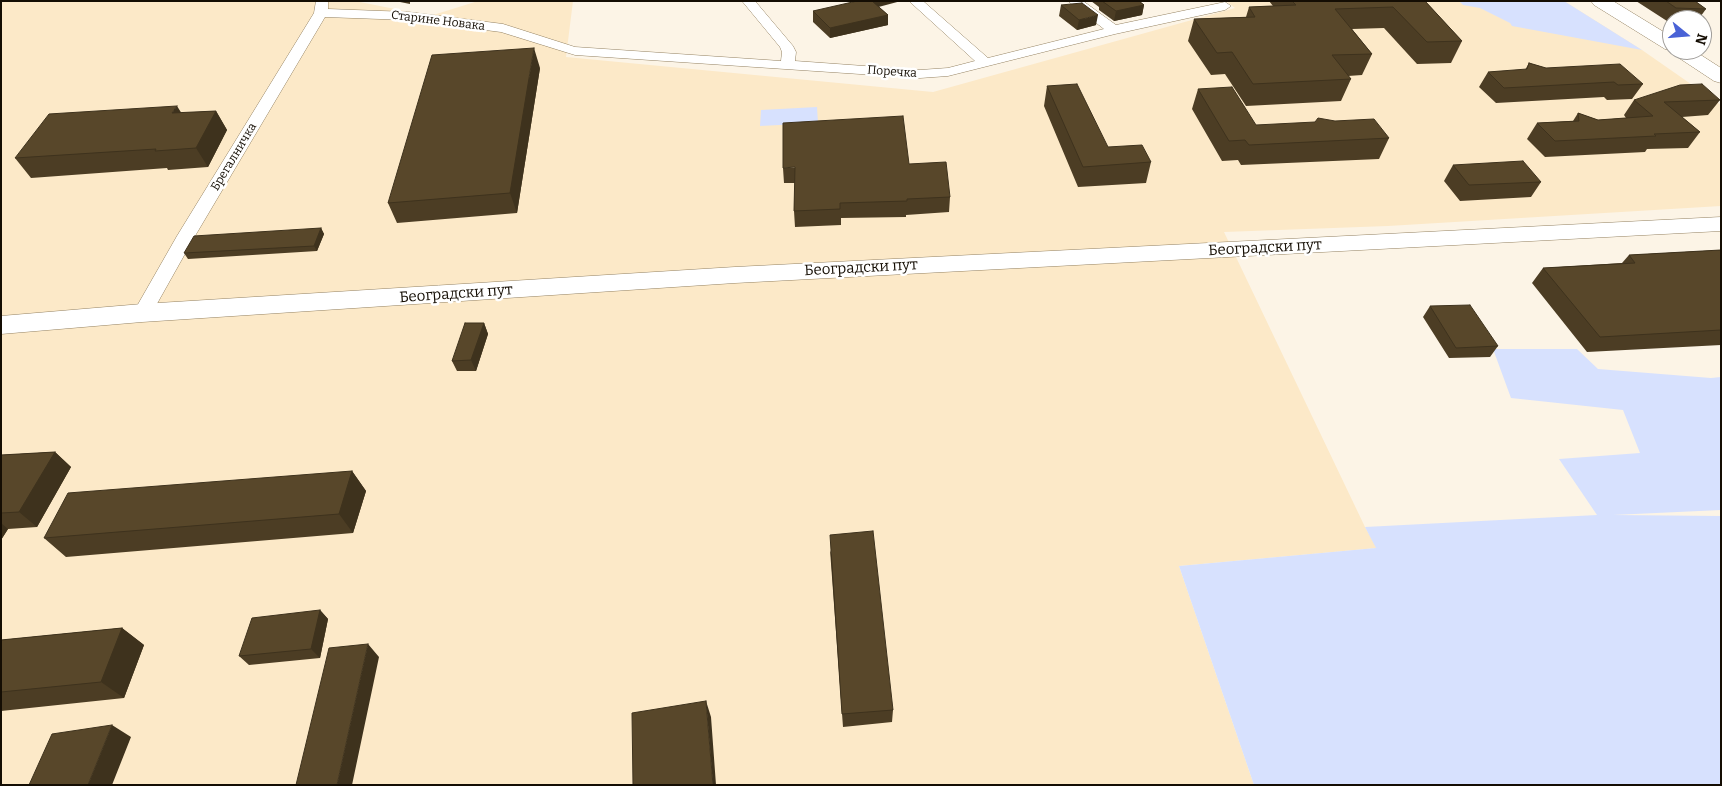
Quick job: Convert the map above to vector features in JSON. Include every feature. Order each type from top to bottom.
[{"type":"main road","points":[[1600,1],[1662,39]]},
{"type":"main road","points":[[1695,60],[1721,77]]},
{"type":"main road","name":"Београдски пут","points":[[1,325],[142,313],[750,274],[1721,224]]},
{"type":"street","points":[[748,1],[786,46],[789,52],[787,66]]},
{"type":"street","points":[[915,1],[984,62]]},
{"type":"street","points":[[1074,1],[1114,30]]},
{"type":"street","name":"Поречка","points":[[552,44],[575,50],[787,66],[928,74],[948,72],[1222,3]]},
{"type":"street","name":"Старине Новака","points":[[321,7],[502,28],[552,44]]},
{"type":"street","name":"Брегалничка","points":[[142,313],[321,7]]},
{"type":"shaded area","points":[[1,1],[355,1],[430,16],[478,1],[573,1],[566,57],[933,92],[1235,8],[1226,1],[1564,1],[1642,50],[1721,105],[1721,206],[1388,226],[1224,232],[1365,527],[1377,548],[1179,566],[1254,785],[1,785]]},
{"type":"shaded area","points":[[1459,1],[1564,1],[1642,50],[1512,26],[1510,23],[1480,8],[1463,5]]},
{"type":"shaded area","points":[[817,107],[818,123],[760,126],[761,110]]},
{"type":"shaded area","points":[[1493,349],[1577,349],[1598,369],[1711,378],[1721,377],[1721,510],[1613,515],[1721,516],[1721,785],[1254,785],[1179,566],[1376,548],[1365,527],[1597,515],[1559,459],[1640,453],[1623,410],[1511,398]]},
{"type":"building","points":[[857,1],[872,1],[888,15],[830,28],[813,11]]},
{"type":"building","points":[[1102,1],[1139,1],[1144,5],[1116,11]]},
{"type":"building","points":[[1292,1],[1425,1],[1462,41],[1427,42],[1393,7],[1335,9],[1372,54],[1332,55],[1351,79],[1253,84],[1232,52],[1217,53],[1194,19],[1255,17],[1249,7],[1296,5]]},
{"type":"building","points":[[1666,1],[1695,1],[1706,9],[1676,8]]},
{"type":"building","points":[[1082,3],[1098,15],[1079,20],[1061,5]]},
{"type":"building","points":[[534,48],[510,193],[388,203],[432,55]]},
{"type":"building","points":[[1529,63],[1546,68],[1620,64],[1643,84],[1618,85],[1614,82],[1504,88],[1488,72],[1527,69]]},
{"type":"building","points":[[1077,84],[1108,147],[1142,145],[1151,162],[1083,167],[1047,86]]},
{"type":"building","points":[[1702,84],[1720,100],[1664,102],[1700,132],[1555,141],[1537,123],[1579,121],[1578,113],[1598,120],[1653,116],[1634,100],[1680,85]]},
{"type":"building","points":[[1232,87],[1256,125],[1315,122],[1318,118],[1335,121],[1374,119],[1389,138],[1249,145],[1245,140],[1229,141],[1198,89]]},
{"type":"building","points":[[177,106],[172,113],[216,111],[196,148],[15,158],[49,114]]},
{"type":"building","points":[[903,116],[909,164],[946,162],[950,197],[907,199],[907,201],[840,203],[840,209],[794,211],[795,167],[783,168],[783,123]]},
{"type":"building","points":[[1523,161],[1541,182],[1469,185],[1453,165]]},
{"type":"building","points":[[321,228],[314,246],[184,253],[194,236]]},
{"type":"building","points":[[1721,250],[1721,330],[1600,337],[1543,268],[1635,263],[1629,255]]},
{"type":"building","points":[[1470,305],[1498,346],[1456,348],[1430,306]]},
{"type":"building","points":[[465,323],[484,323],[471,360],[452,361]]},
{"type":"building","points":[[55,452],[19,512],[1,513],[1,455]]},
{"type":"building","points":[[352,471],[339,514],[44,538],[68,493]]},
{"type":"building","points":[[873,531],[893,710],[842,714],[830,535]]},
{"type":"building","points":[[320,610],[311,649],[239,656],[252,618]]},
{"type":"building","points":[[122,628],[101,682],[1,692],[1,640]]},
{"type":"building","points":[[368,644],[337,785],[296,785],[329,648]]},
{"type":"building","points":[[706,701],[713,785],[633,785],[632,713]]},
{"type":"building","points":[[112,725],[88,785],[29,785],[52,734]]}]
